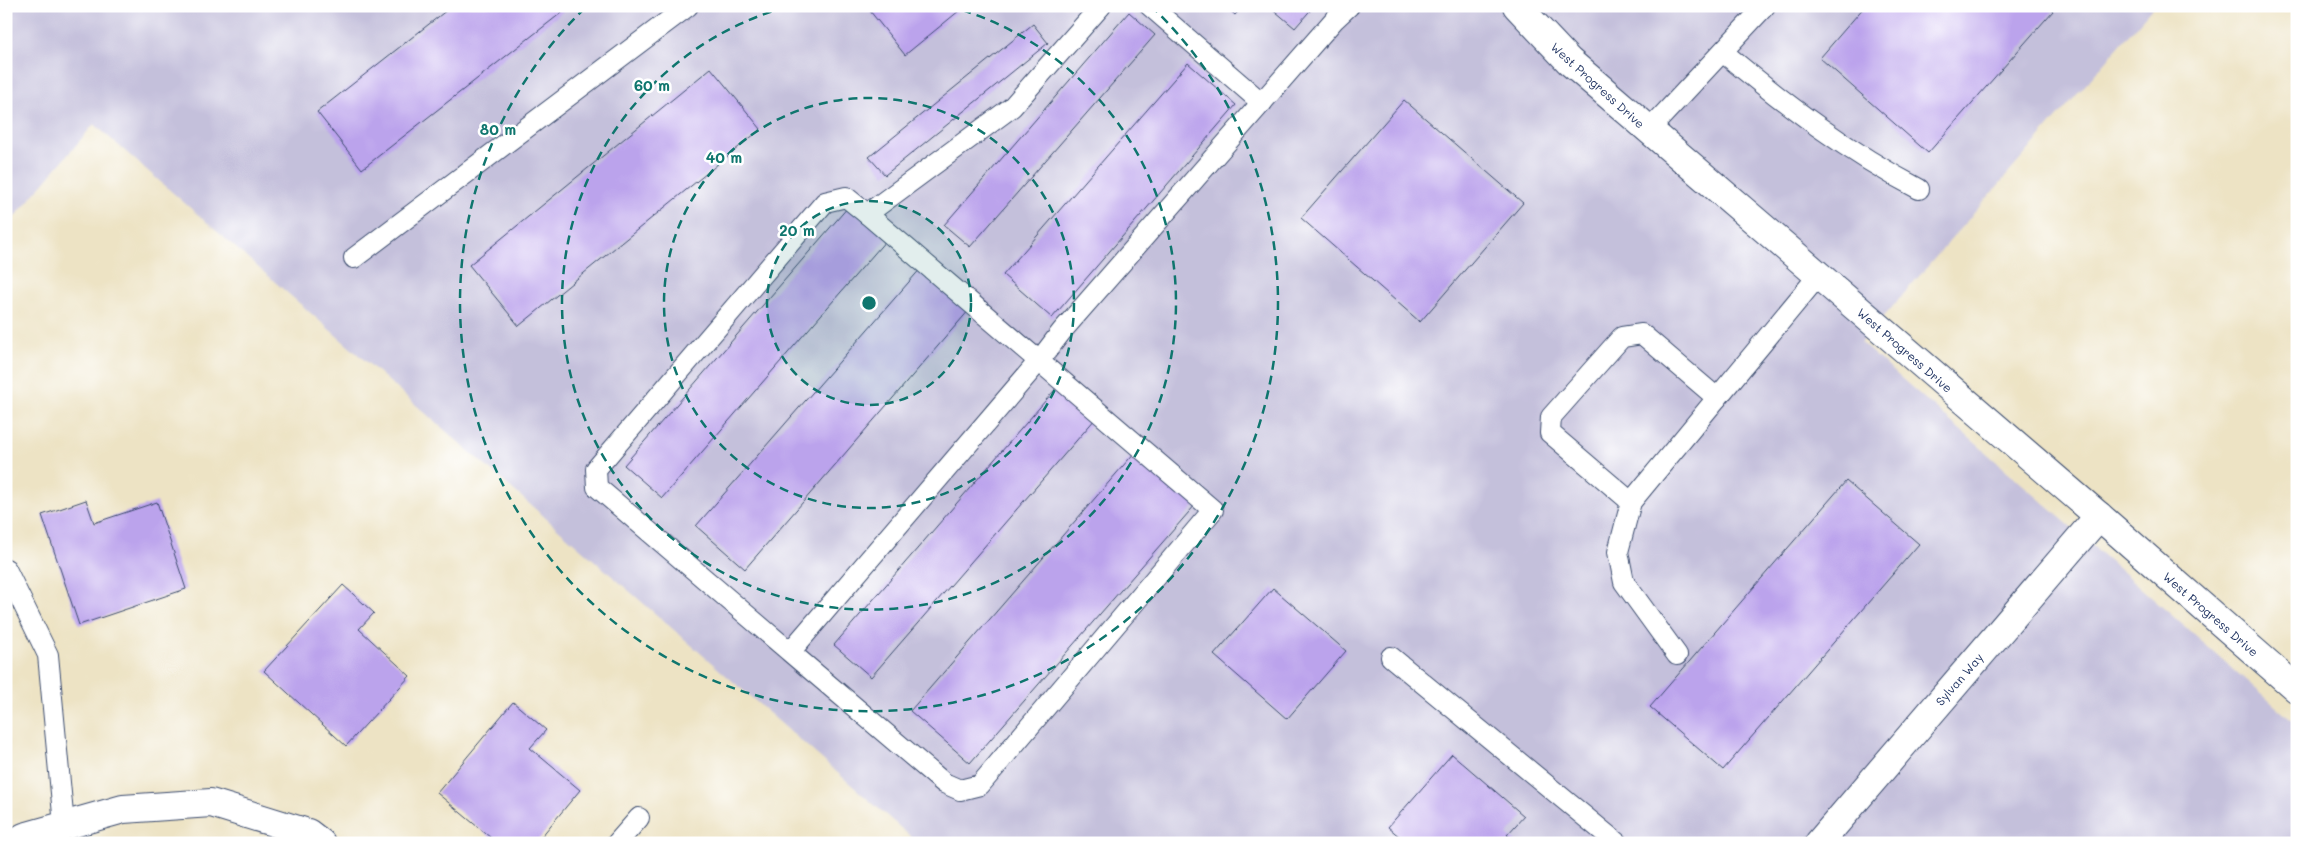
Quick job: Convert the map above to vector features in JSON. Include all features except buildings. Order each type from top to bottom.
[{"type":"street","name":"West Progress Drive","points":[[1516,6],[1569,61],[2099,516],[2297,689]]},
{"type":"street","name":"Sylvan Way","points":[[1819,843],[2099,516]]},
{"type":"street","points":[[20,840],[64,825],[124,809],[211,803],[308,833],[321,843]]},
{"type":"lane","points":[[354,258],[688,6]]},
{"type":"lane","points":[[867,214],[1012,107],[1101,6]]},
{"type":"lane","points":[[1150,6],[1262,103]]},
{"type":"lane","points":[[790,652],[1039,361],[1062,330],[1349,6]]},
{"type":"lane","points":[[1649,130],[1724,53],[1765,6]]},
{"type":"lane","points":[[1724,53],[1787,105],[1827,133],[1875,166],[1919,189]]},
{"type":"lane","points":[[846,197],[1039,361],[1213,510],[980,785],[960,790],[944,783],[597,487],[596,469],[825,202],[846,197]]},
{"type":"lane","points":[[1677,654],[1624,582],[1618,552],[1631,502],[1818,276]]},
{"type":"lane","points":[[1631,502],[1550,433],[1551,417],[1622,337],[1642,334],[1717,398]]},
{"type":"lane","points":[[6,569],[48,655],[64,825]]},
{"type":"lane","points":[[1391,656],[1617,843]]},
{"type":"lane","points":[[618,843],[639,818]]},
{"type":"shaded area","points":[[6,6],[2154,6],[1861,343],[2297,725],[2297,843],[918,843],[94,124],[6,227]]}]
